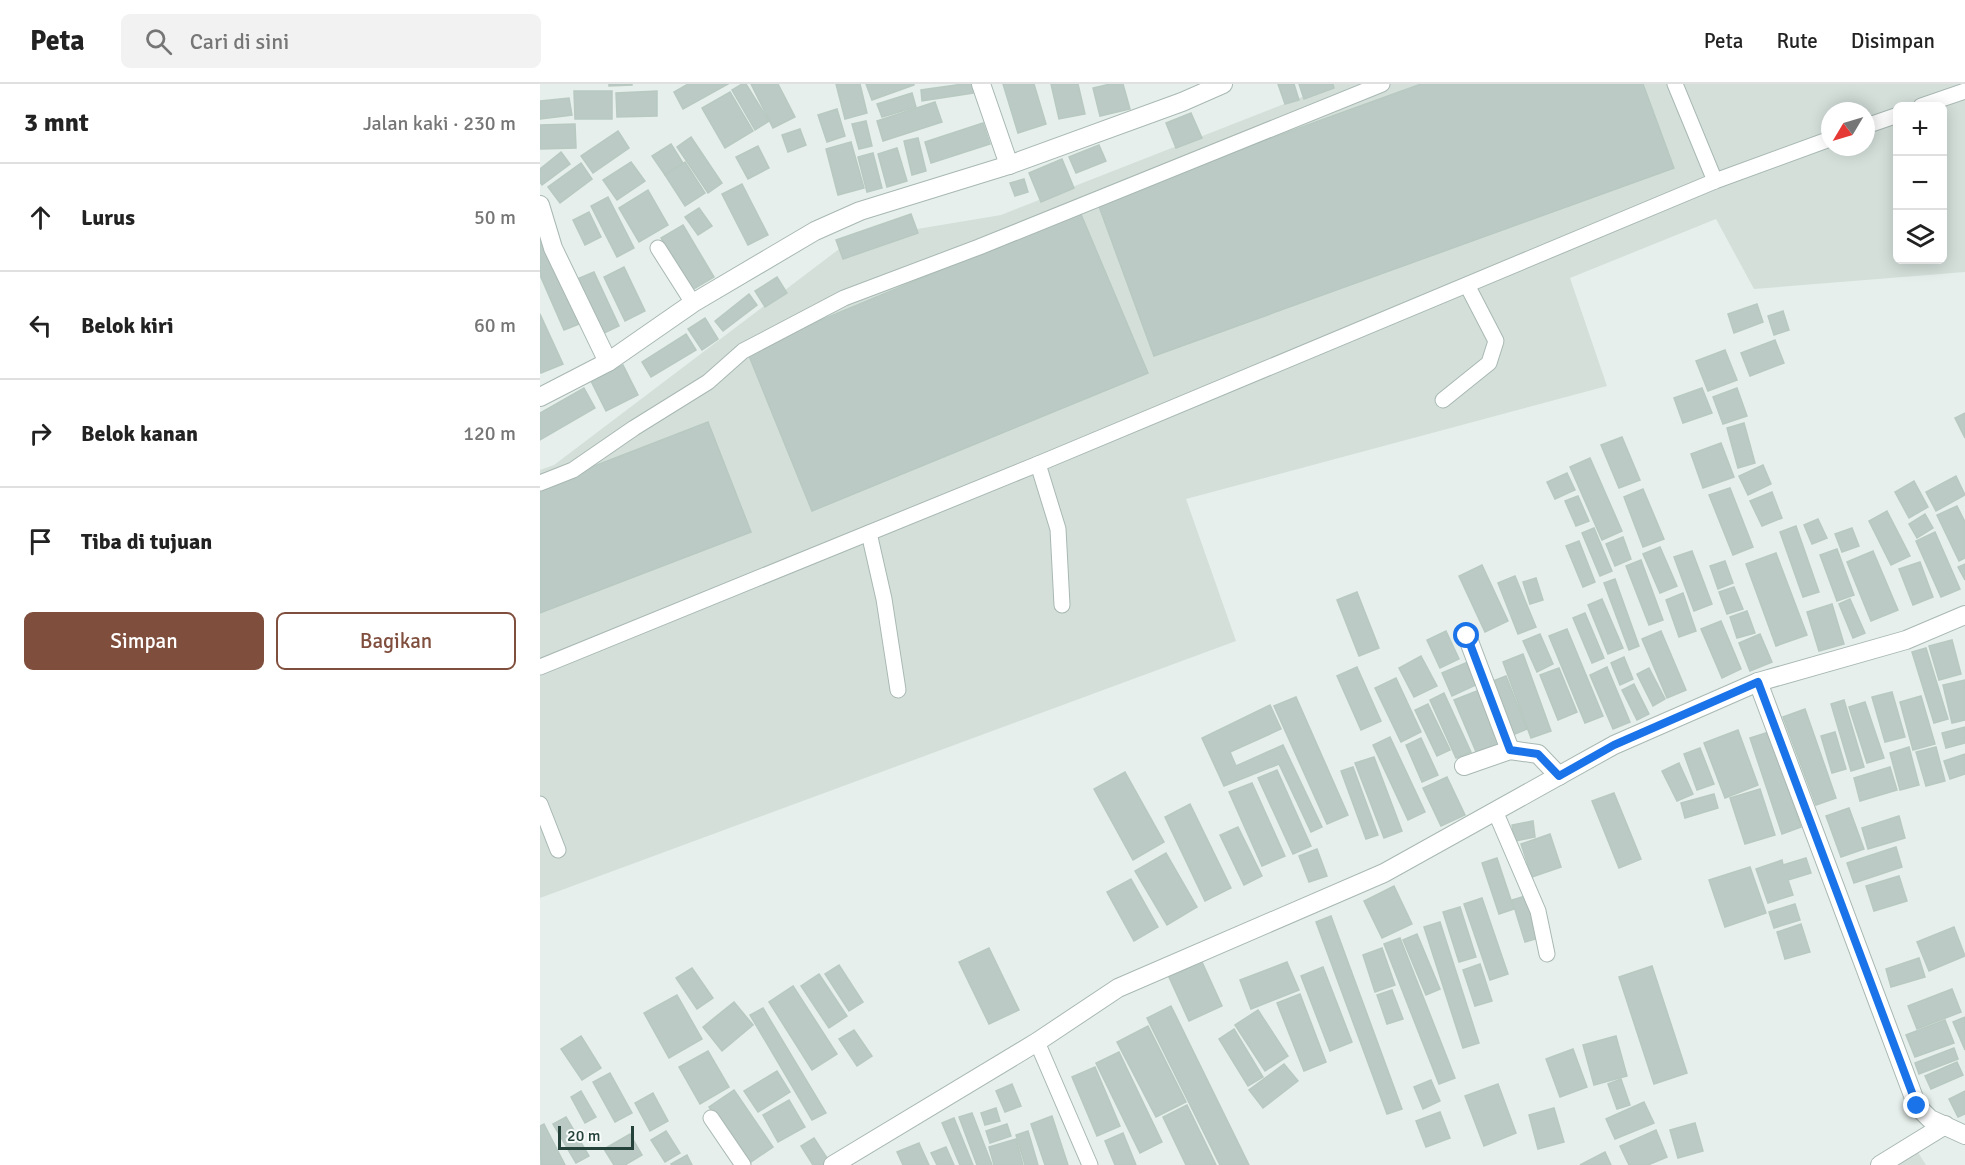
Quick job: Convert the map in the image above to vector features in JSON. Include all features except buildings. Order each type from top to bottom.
[{"type":"street","points":[[981,84],[1009,165]]},
{"type":"street","points":[[540,397],[608,362],[693,303],[815,231],[860,210],[1009,165],[1182,102],[1223,84]]},
{"type":"street","points":[[540,205],[553,248],[608,362]]},
{"type":"street","points":[[833,1165],[1037,1042],[1118,988],[1383,873],[1614,745],[1758,682],[1906,640],[1965,615]]},
{"type":"street","points":[[1467,636],[1510,750]]},
{"type":"street","points":[[1758,682],[1917,1106],[1930,1119],[1965,1135]]},
{"type":"street","points":[[1464,766],[1510,750],[1538,754],[1559,776]]},
{"type":"street","points":[[1880,1165],[1945,1125]]},
{"type":"lane","points":[[540,483],[573,470],[634,428],[708,382],[743,351],[844,298],[989,243],[1382,84]]},
{"type":"lane","points":[[1675,84],[1715,181]]},
{"type":"lane","points":[[1933,102],[1965,91]]},
{"type":"lane","points":[[1875,123],[1893,117]]},
{"type":"lane","points":[[540,666],[1038,464],[1715,181],[1821,142]]},
{"type":"lane","points":[[658,248],[693,303]]},
{"type":"lane","points":[[1443,400],[1488,363],[1496,341],[1467,285]]},
{"type":"lane","points":[[1038,464],[1058,529],[1062,605]]},
{"type":"lane","points":[[869,533],[884,599],[898,690]]},
{"type":"lane","points":[[540,804],[558,850]]},
{"type":"lane","points":[[1495,811],[1538,911],[1547,954]]},
{"type":"lane","points":[[1037,1042],[1090,1165]]},
{"type":"lane","points":[[711,1118],[743,1165]]},
{"type":"shaded area","points":[[1335,84],[1965,84],[1965,272],[1754,289],[1716,219],[1570,278],[1607,386],[1186,499],[1236,641],[540,898],[540,470],[554,465],[851,240],[1001,215]]},
{"type":"shaded area","points":[[1917,1151],[1926,1165],[1887,1165]]},
{"type":"route","points":[[1467,636],[1510,750],[1538,754],[1559,776],[1614,745],[1758,682],[1917,1106]]}]
